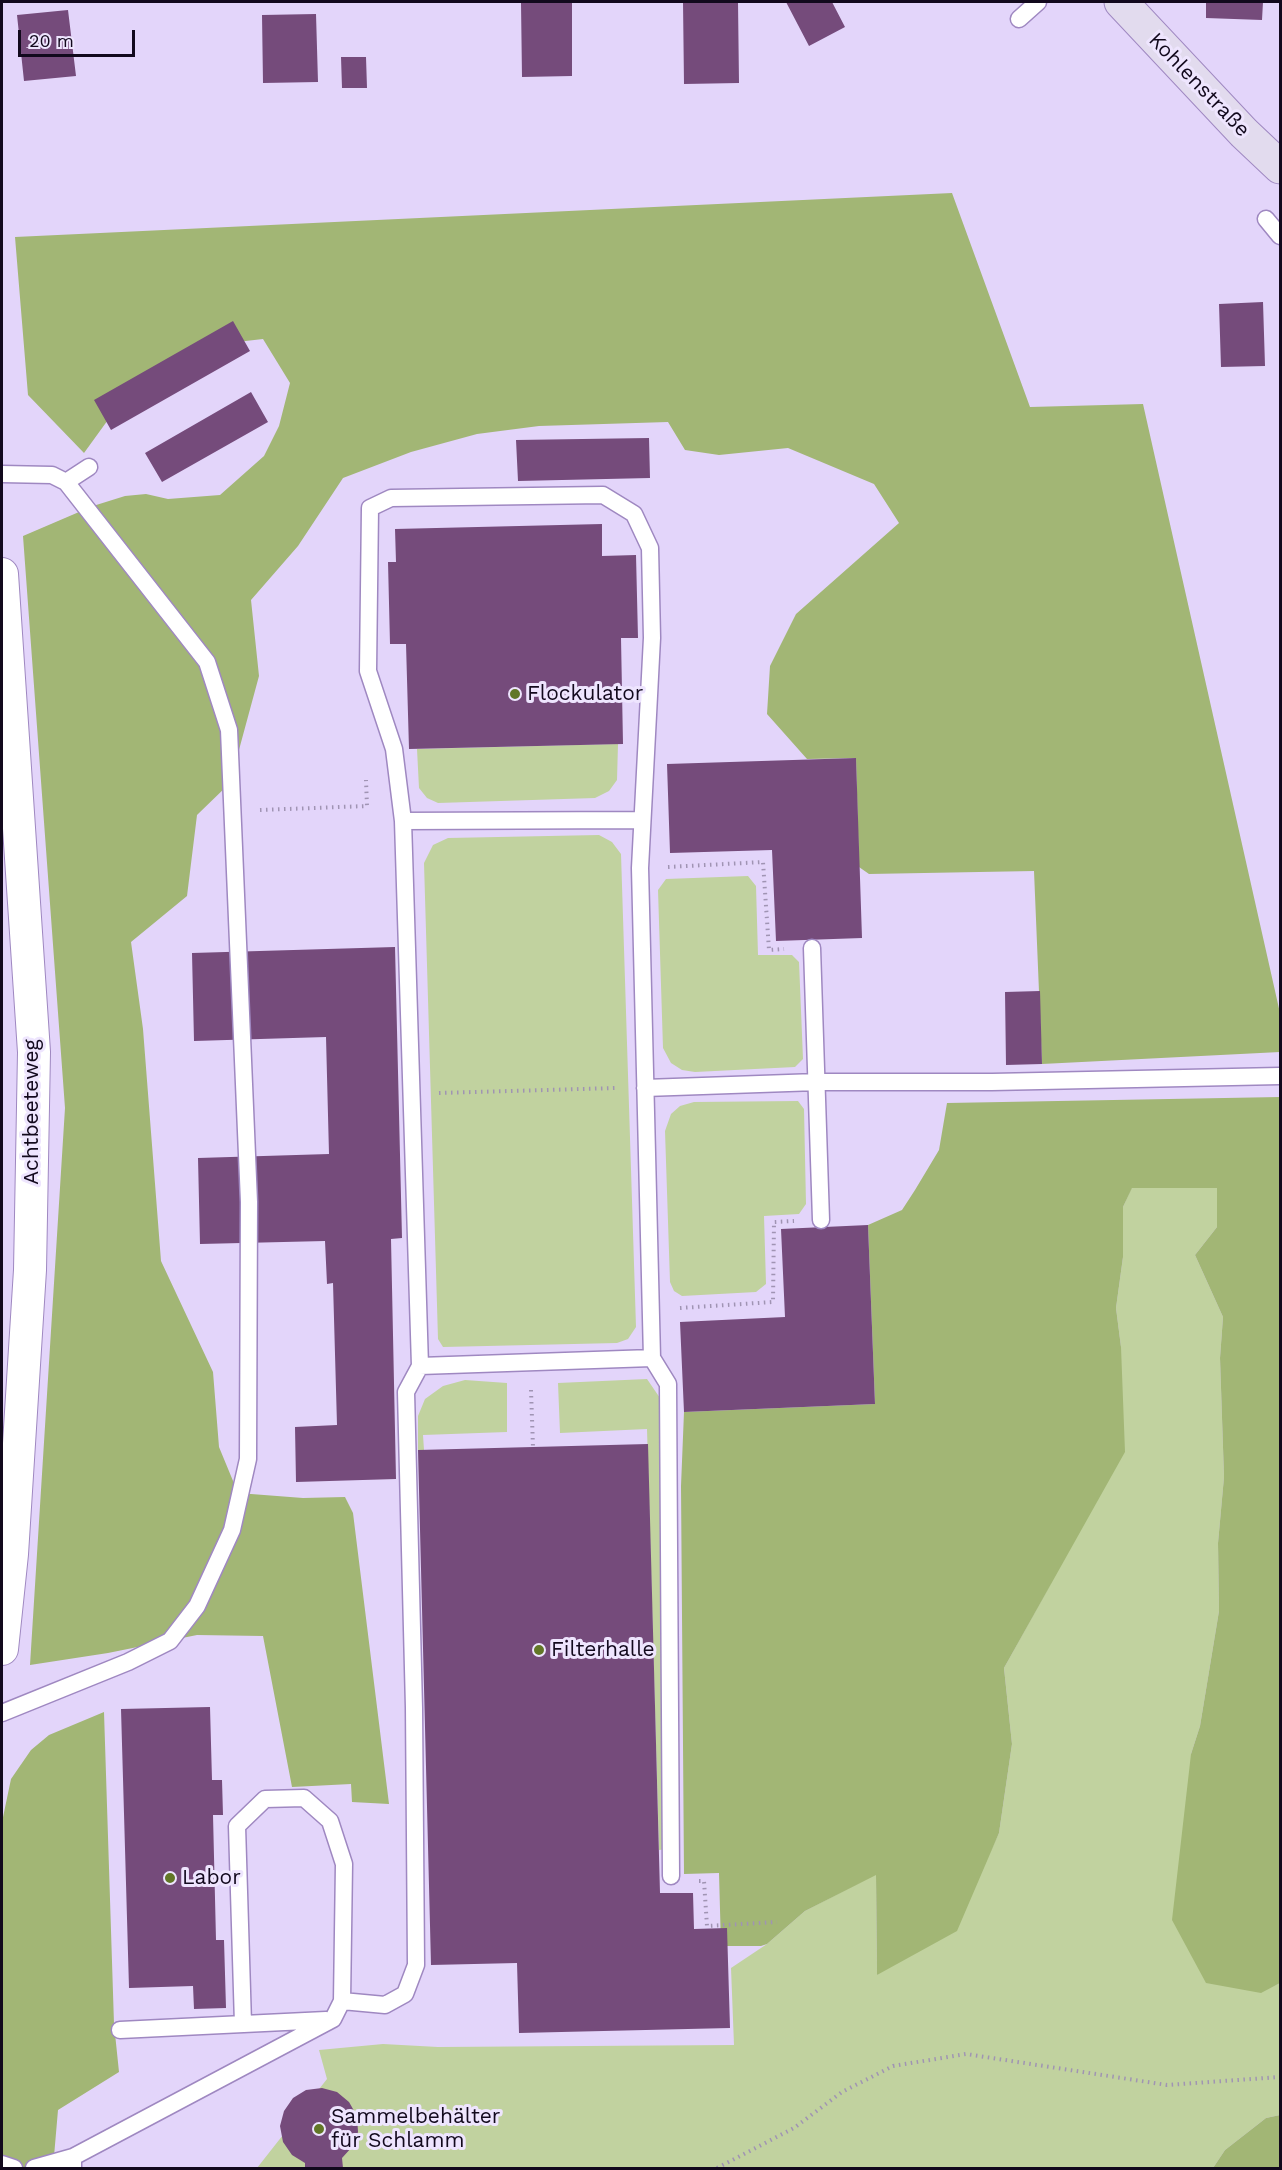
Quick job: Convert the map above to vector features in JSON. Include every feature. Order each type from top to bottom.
[{"type":"street","name":"Kohlenstraße","points":[[1121,2],[1244,133],[1281,167]]},
{"type":"street","name":"Achtbeeteweg","points":[[2,574],[34,1052],[30,1270],[12,1554],[2,1649]]},
{"type":"lane","points":[[1018,19],[1038,2]]},
{"type":"lane","points":[[1266,219],[1281,236]]},
{"type":"lane","points":[[66,482],[89,467]]},
{"type":"lane","points":[[2,474],[52,475],[66,482],[207,662],[229,730],[249,1202],[248,1459],[232,1530],[196,1606],[170,1641],[128,1662],[2,1713]]},
{"type":"lane","points":[[342,2001],[385,2005],[405,1994],[416,1965],[414,1708],[406,1392],[420,1366],[403,821],[394,749],[368,671],[370,508],[392,498],[603,495],[634,514],[650,548],[652,638],[640,820],[640,868],[652,1358],[668,1384],[671,1876]]},
{"type":"lane","points":[[403,821],[640,820]]},
{"type":"lane","points":[[812,948],[821,1220]]},
{"type":"lane","points":[[645,1088],[817,1082],[992,1083],[1281,1076]]},
{"type":"lane","points":[[420,1366],[652,1358]]},
{"type":"lane","points":[[34,2169],[73,2163],[333,2019],[342,2001],[344,1864],[330,1821],[304,1798],[264,1799],[237,1826],[243,2024]]},
{"type":"lane","points":[[120,2030],[333,2019]]},
{"type":"lane","points":[[2,2164],[14,2169]]},
{"type":"path","points":[[234,811],[367,806],[367,796]]},
{"type":"path","points":[[640,868],[763,862],[769,950],[812,948]]},
{"type":"path","points":[[412,1094],[645,1088]]},
{"type":"path","points":[[652,1310],[773,1302],[774,1222],[821,1220]]},
{"type":"path","points":[[530,1362],[533,1447]]},
{"type":"path","points":[[671,1876],[704,1881],[707,1926],[777,1922]]},
{"type":"path","points":[[717,2169],[794,2128],[842,2092],[893,2066],[945,2057],[966,2054],[1167,2085],[1281,2077]]},
{"type":"green space","points":[[952,193],[1030,407],[1143,404],[1280,1013],[1280,1052],[1042,1064],[1034,871],[869,874],[859,867],[856,758],[807,759],[767,714],[770,666],[796,614],[899,523],[874,484],[788,448],[719,455],[685,450],[668,422],[539,426],[477,434],[411,452],[343,478],[298,546],[251,600],[259,676],[230,783],[197,815],[187,896],[131,942],[143,1029],[161,1261],[213,1372],[219,1447],[238,1493],[303,1498],[345,1497],[353,1513],[389,1804],[352,1802],[351,1784],[292,1787],[263,1636],[197,1635],[108,1653],[30,1665],[65,1108],[23,536],[93,506],[125,496],[146,494],[168,499],[220,495],[264,456],[279,426],[290,383],[263,339],[202,346],[126,395],[84,453],[28,395],[15,237]]},
{"type":"green space","points":[[618,744],[617,780],[609,791],[595,798],[438,803],[427,798],[419,788],[417,749]]},
{"type":"green space","points":[[599,835],[612,842],[621,854],[636,1327],[628,1339],[617,1343],[443,1347],[438,1339],[424,863],[433,845],[448,838]]},
{"type":"green space","points":[[748,876],[756,886],[758,955],[792,955],[799,962],[803,1059],[795,1067],[695,1072],[682,1070],[671,1063],[663,1048],[658,890],[666,879]]},
{"type":"green space","points":[[1280,1097],[1280,1983],[1261,1993],[1206,1983],[1172,1920],[1191,1754],[1200,1726],[1219,1611],[1218,1543],[1224,1477],[1220,1358],[1223,1317],[1195,1255],[1217,1227],[1217,1188],[1132,1188],[1123,1207],[1123,1257],[1116,1308],[1121,1347],[1125,1452],[1004,1668],[1012,1744],[999,1833],[957,1931],[877,1975],[876,1875],[805,1911],[767,1944],[721,1946],[719,1873],[684,1874],[681,1486],[684,1412],[875,1404],[868,1225],[902,1210],[915,1190],[939,1150],[947,1103]]},
{"type":"green space","points":[[798,1101],[804,1109],[806,1204],[799,1214],[764,1216],[766,1284],[756,1292],[682,1296],[674,1291],[670,1282],[665,1131],[671,1114],[680,1106],[694,1102]]},
{"type":"green space","points":[[1132,1187],[1217,1188],[1217,1227],[1195,1255],[1223,1317],[1220,1358],[1224,1477],[1218,1543],[1219,1611],[1200,1726],[1191,1754],[1261,1992],[1280,1983],[1280,2115],[1266,2118],[1225,2150],[1213,2168],[257,2168],[327,2079],[319,2050],[383,2044],[438,2047],[734,2045],[731,1968],[767,1944],[805,1911],[876,1874],[877,1975],[979,1876],[999,1833],[1012,1744],[1004,1668],[1050,1585],[1121,1347],[1116,1308],[1123,1257],[1123,1207]]},
{"type":"green space","points":[[647,1379],[660,1398],[667,1849],[659,1850],[647,1429],[560,1433],[558,1383]]},
{"type":"green space","points":[[465,1380],[507,1383],[507,1432],[423,1435],[424,1450],[418,1450],[418,1416],[425,1399],[443,1386]]},
{"type":"green space","points":[[104,1712],[114,2024],[119,2072],[58,2110],[53,2168],[2,2168],[2,1822],[11,1779],[31,1750],[49,1735]]},
{"type":"green space","points":[[1280,2115],[1280,2168],[1213,2168],[1225,2150],[1266,2118]]},
{"type":"building","points":[[683,2],[738,2],[739,83],[684,84]]},
{"type":"building","points":[[786,2],[832,2],[845,27],[809,46]]},
{"type":"building","points":[[1206,2],[1263,2],[1262,20],[1206,18]]},
{"type":"building","points":[[521,3],[572,3],[572,76],[522,77]]},
{"type":"building","points":[[68,10],[76,76],[24,81],[17,15]]},
{"type":"building","points":[[316,14],[318,82],[263,83],[262,15]]},
{"type":"building","points":[[341,57],[366,57],[367,88],[342,88]]},
{"type":"building","points":[[1263,302],[1265,366],[1221,367],[1219,304]]},
{"type":"building","points":[[233,321],[250,351],[111,430],[94,400]]},
{"type":"building","points":[[251,392],[268,422],[162,482],[145,453]]},
{"type":"building","points":[[649,438],[650,478],[518,481],[516,440]]},
{"type":"building","name":"Flockulator","points":[[602,524],[602,556],[636,555],[638,638],[621,638],[623,744],[409,749],[406,644],[390,644],[388,562],[396,562],[395,529]]},
{"type":"building","points":[[856,758],[862,938],[776,941],[772,850],[670,853],[667,764]]},
{"type":"building","points":[[395,947],[402,1238],[391,1239],[396,1479],[296,1482],[295,1427],[337,1425],[333,1283],[327,1284],[325,1241],[200,1244],[198,1158],[329,1154],[326,1037],[194,1041],[192,953]]},
{"type":"building","points":[[1040,991],[1042,1064],[1006,1065],[1005,992]]},
{"type":"building","points":[[868,1225],[875,1404],[684,1412],[680,1322],[785,1317],[781,1229]]},
{"type":"building","name":"Filterhalle","points":[[648,1444],[660,1893],[693,1893],[694,1929],[727,1928],[730,2028],[519,2033],[517,1963],[431,1965],[418,1450]]},
{"type":"building","name":"Labor","points":[[210,1707],[212,1780],[222,1780],[223,1815],[213,1815],[216,1940],[224,1940],[226,2008],[194,2009],[193,1986],[129,1988],[121,1709]]},
{"type":"building","name":"Sammelbehälter für Schlamm","points":[[322,2088],[337,2092],[349,2102],[357,2116],[358,2132],[352,2147],[342,2158],[343,2168],[305,2168],[305,2163],[292,2155],[283,2142],[280,2126],[284,2111],[293,2098],[306,2090]]},
{"type":"place","name":"Flockulator","points":[[515,694]]},
{"type":"place","name":"Filterhalle","points":[[539,1650]]},
{"type":"place","name":"Labor","points":[[170,1878]]},
{"type":"place","name":"Sammelbehälter für Schlamm","points":[[319,2129]]}]
